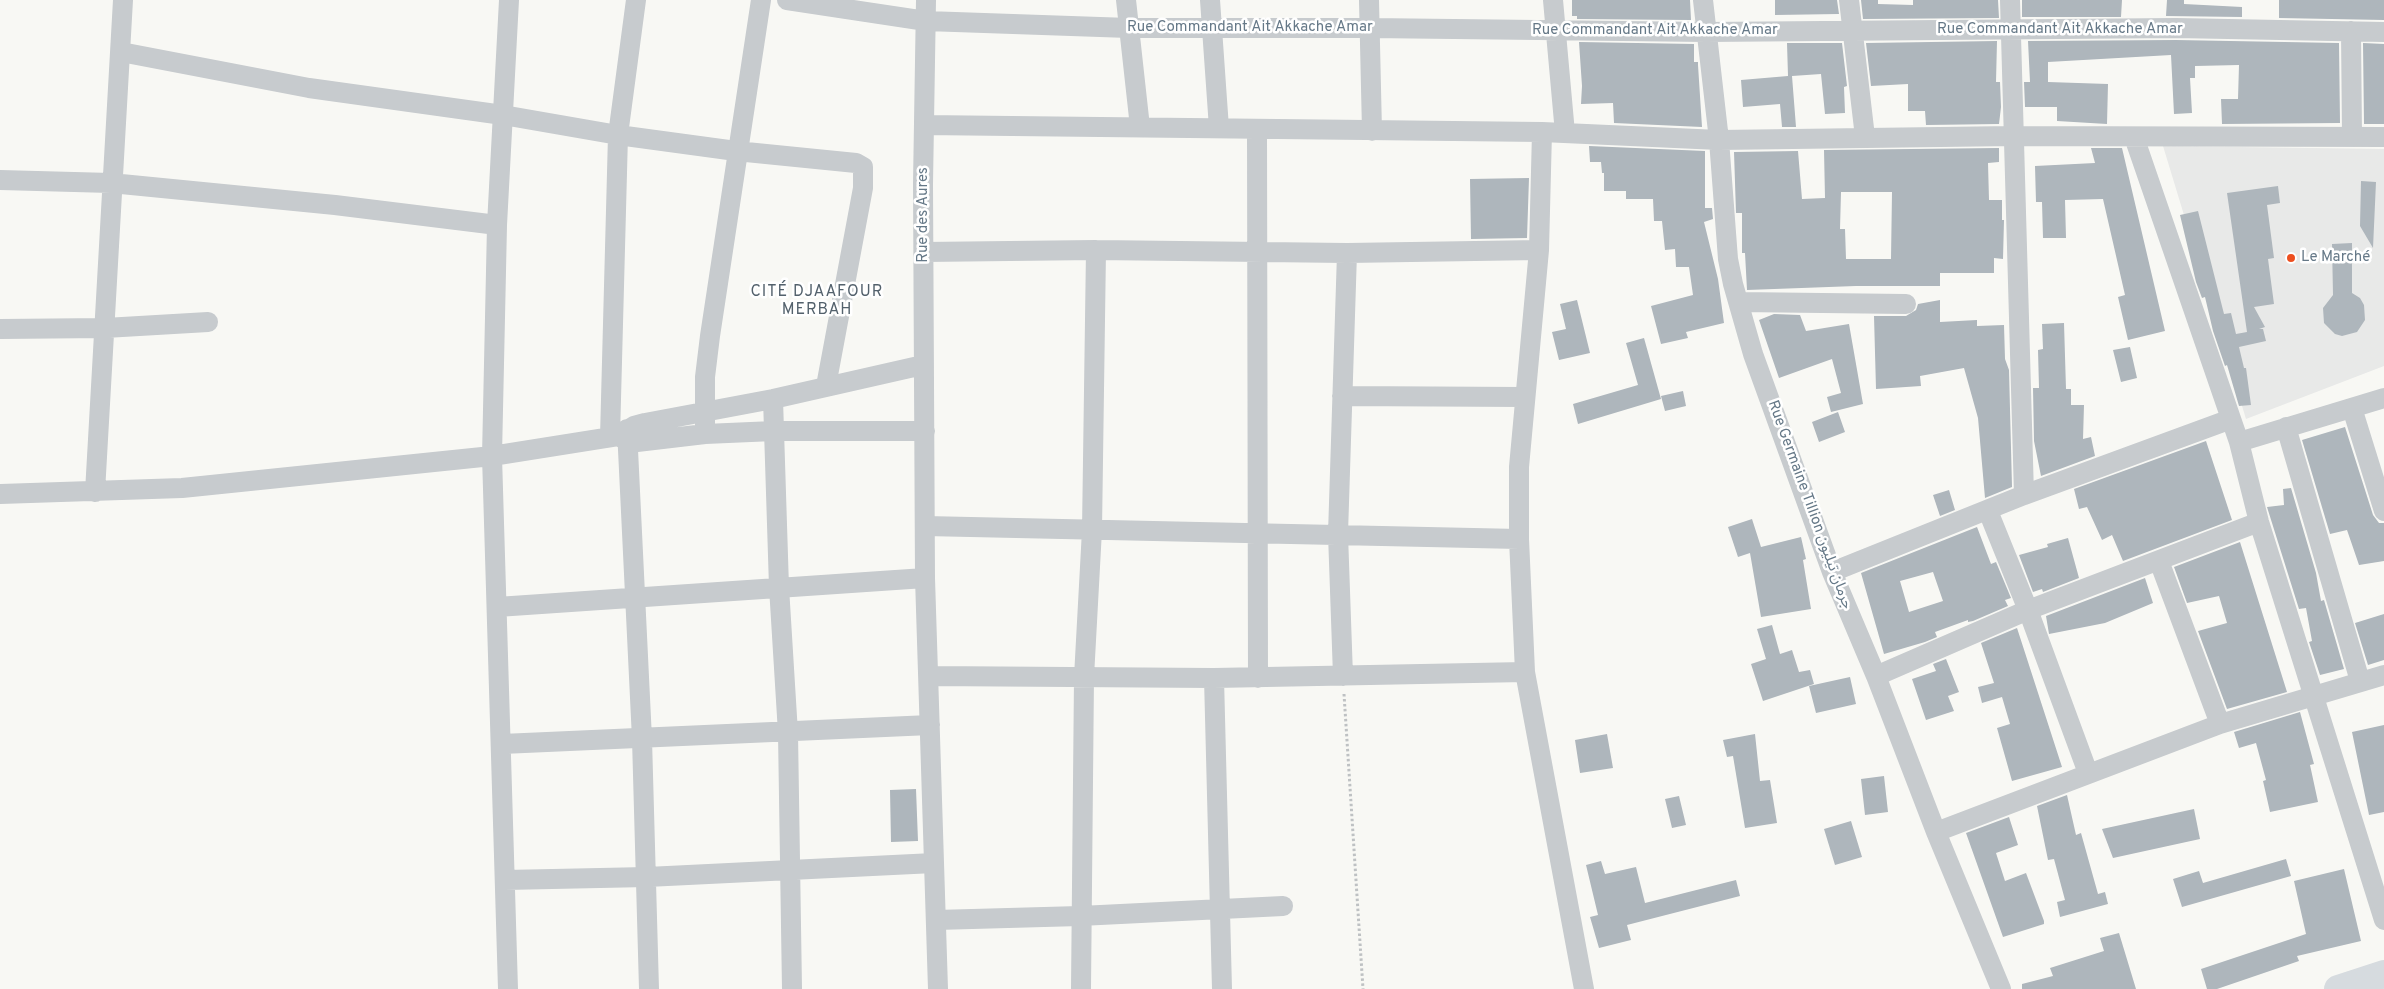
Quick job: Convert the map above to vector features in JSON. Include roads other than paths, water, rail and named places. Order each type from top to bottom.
[{"type":"main road","points":[[2338,989],[2384,974]]},
{"type":"street","points":[[94,492],[123,0]]},
{"type":"street","points":[[508,989],[492,456],[497,225],[509,0]]},
{"type":"street","points":[[636,0],[618,134],[621,436],[634,598],[642,740],[650,989]]},
{"type":"street","points":[[705,434],[705,378],[710,336],[736,151],[761,0]]},
{"type":"street","name":"Rue Commandant Ait Akkache Amar","points":[[787,0],[926,21],[1129,28],[1370,28],[1706,32],[1853,30],[2011,31],[2176,28],[2384,32]]},
{"type":"street","name":"Rue des Aures","points":[[926,0],[923,365],[925,578],[938,989]]},
{"type":"street","points":[[1126,0],[1140,127]]},
{"type":"street","points":[[1210,0],[1219,128]]},
{"type":"street","points":[[1369,0],[1372,131]]},
{"type":"street","points":[[1553,0],[1565,133]]},
{"type":"street","name":"Rue Germaine Tillion جرمان تيليون","points":[[1703,0],[1719,140],[1728,259],[1753,354],[1832,572],[1876,676],[1936,832],[2001,989]]},
{"type":"street","points":[[1849,0],[1865,137]]},
{"type":"street","points":[[2010,0],[2024,496]]},
{"type":"street","points":[[2351,31],[2352,137]]},
{"type":"street","points":[[121,52],[309,88],[503,115],[736,151],[846,161],[863,167],[863,188],[826,386]]},
{"type":"street","points":[[924,125],[1542,132],[1719,140],[2013,136],[2384,137]]},
{"type":"street","points":[[1257,130],[1259,252],[1258,678]]},
{"type":"street","points":[[1542,132],[1539,250],[1519,467],[1519,539],[1525,672],[1584,989]]},
{"type":"street","points":[[2134,137],[2239,442],[2259,522],[2384,920]]},
{"type":"street","points":[[0,180],[111,183],[335,205],[497,225]]},
{"type":"street","points":[[1081,989],[1080,916],[1084,677],[1092,530],[1096,250]]},
{"type":"street","points":[[924,252],[1096,250],[1347,253],[1539,250]]},
{"type":"street","points":[[1343,676],[1338,534],[1347,253]]},
{"type":"street","points":[[1739,302],[1906,304]]},
{"type":"street","points":[[0,329],[105,328],[208,322]]},
{"type":"street","points":[[621,436],[645,422],[773,399],[923,365]]},
{"type":"street","points":[[1342,396],[1524,397]]},
{"type":"street","points":[[2239,442],[2384,398]]},
{"type":"street","points":[[773,399],[779,587],[788,732],[792,869],[792,989]]},
{"type":"street","points":[[2352,408],[2379,480],[2384,511]]},
{"type":"street","points":[[1832,572],[2024,496],[2231,419]]},
{"type":"street","points":[[2286,427],[2360,681]]},
{"type":"street","points":[[0,494],[94,492],[234,484],[492,456],[621,436],[648,441],[705,434],[774,431],[925,431]]},
{"type":"street","points":[[1988,511],[2028,610],[2088,773]]},
{"type":"street","points":[[1876,676],[2028,610],[2259,522]]},
{"type":"street","points":[[925,526],[1519,539]]},
{"type":"street","points":[[2159,561],[2220,724]]},
{"type":"street","points":[[497,607],[925,578]]},
{"type":"street","points":[[929,676],[1258,678],[1525,672]]},
{"type":"street","points":[[1936,832],[2220,724],[2314,694],[2384,675]]},
{"type":"street","points":[[1214,678],[1222,989]]},
{"type":"street","points":[[502,744],[642,740],[930,726]]},
{"type":"street","points":[[505,880],[647,877],[934,863]]},
{"type":"street","points":[[936,920],[1080,916],[1283,906]]},
{"type":"place","name":"Le Marché","points":[[2291,258]]},
{"type":"district","name":"CITÉ DJAAFOUR MERBAH","points":[[817,302]]}]
